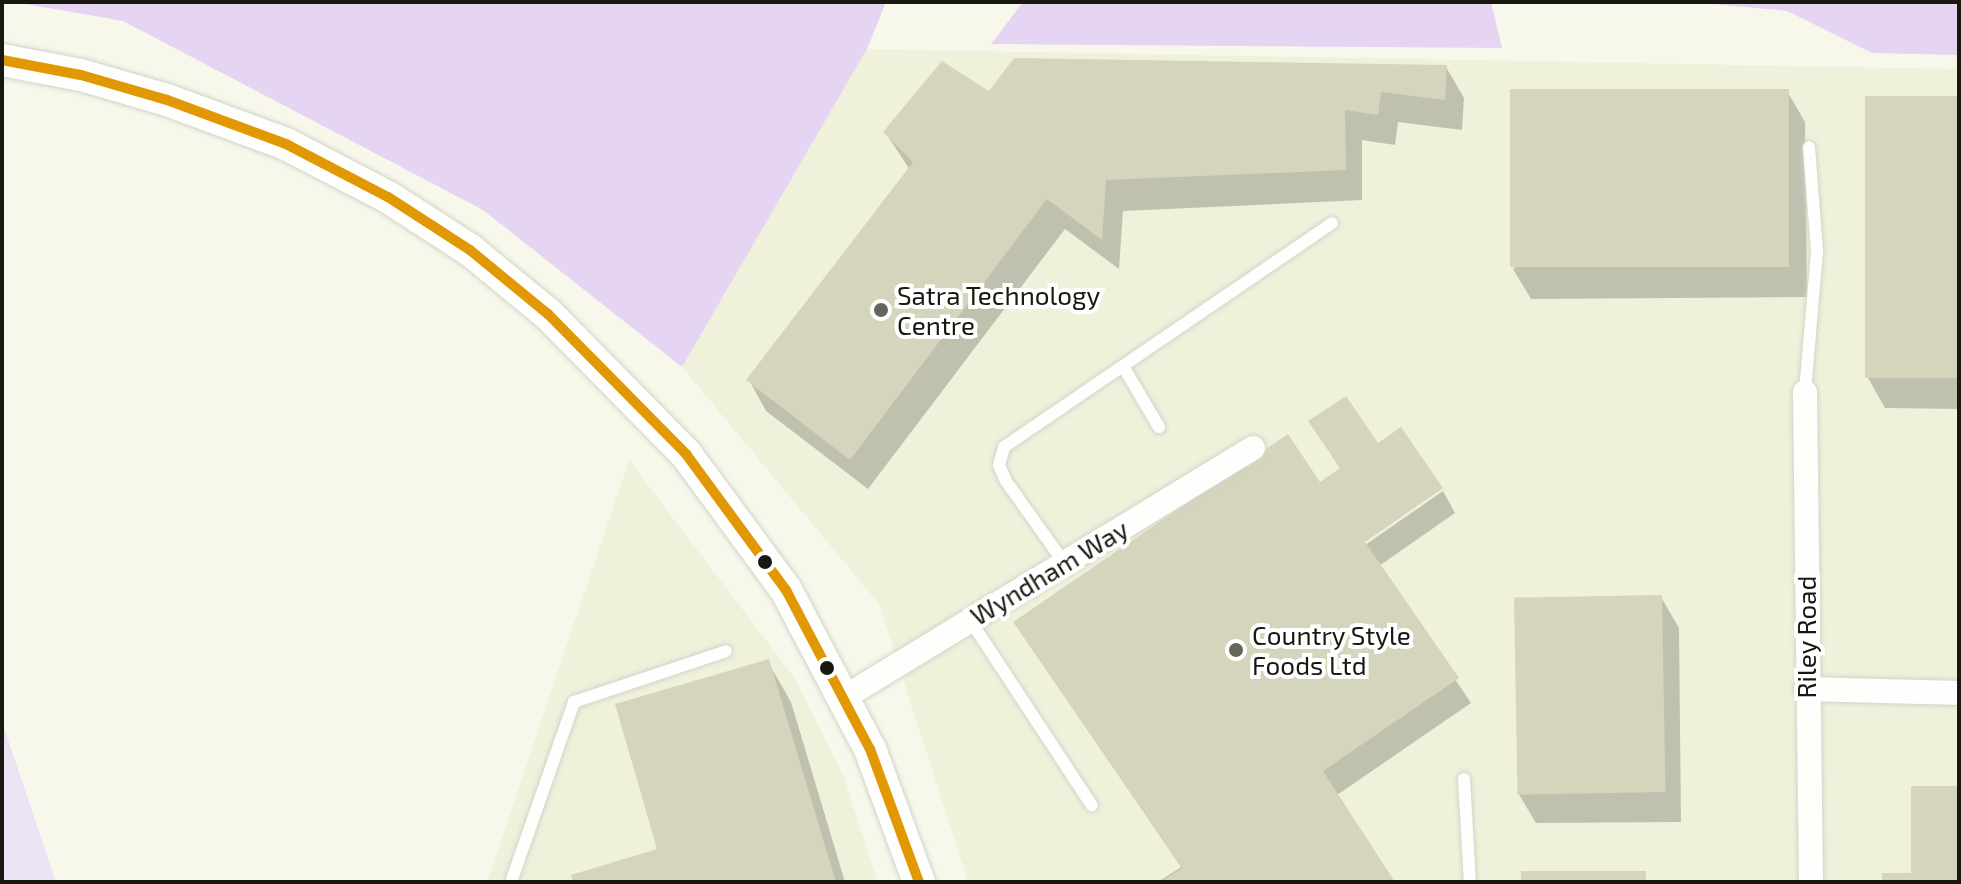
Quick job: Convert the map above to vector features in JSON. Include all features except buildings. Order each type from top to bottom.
[{"type":"street","points":[[2,60],[138,91],[286,144],[388,197],[470,250],[611,372],[686,454],[786,590],[845,697],[919,882]]},
{"type":"street","name":"Riley Road","points":[[1805,392],[1806,689],[1811,882]]},
{"type":"street","name":"Wyndham Way","points":[[845,697],[1253,448]]},
{"type":"street","points":[[1806,689],[1959,693]]},
{"type":"lane","points":[[1805,392],[1817,251],[1809,147]]},
{"type":"lane","points":[[1065,564],[1006,481],[999,465],[1004,447],[1332,223]]},
{"type":"lane","points":[[1123,366],[1159,427]]},
{"type":"lane","points":[[970,620],[1092,806]]},
{"type":"lane","points":[[511,882],[574,702],[726,651]]},
{"type":"lane","points":[[1464,779],[1470,882]]},
{"type":"shaded area","points":[[14,2],[886,2],[867,49],[682,367],[483,210],[123,21]]},
{"type":"shaded area","points":[[1023,2],[1491,2],[1502,48],[991,44]]},
{"type":"shaded area","points":[[1692,2],[1959,2],[1959,55],[1872,53],[1787,11]]},
{"type":"shaded area","points":[[867,49],[1959,69],[1959,882],[968,882],[879,604],[682,367]]},
{"type":"shaded area","points":[[629,460],[796,680],[842,772],[878,882],[487,882]]},
{"type":"shaded area","points":[[2,722],[56,882],[2,882]]},
{"type":"transit line","points":[[2,60],[81,75],[167,100],[286,144],[388,197],[470,250],[548,314],[686,454],[786,590],[870,749],[919,882]]},
{"type":"place","name":"Satra Technology Centre","points":[[881,310]]},
{"type":"place","name":"Country Style Foods Ltd","points":[[1236,650]]}]
